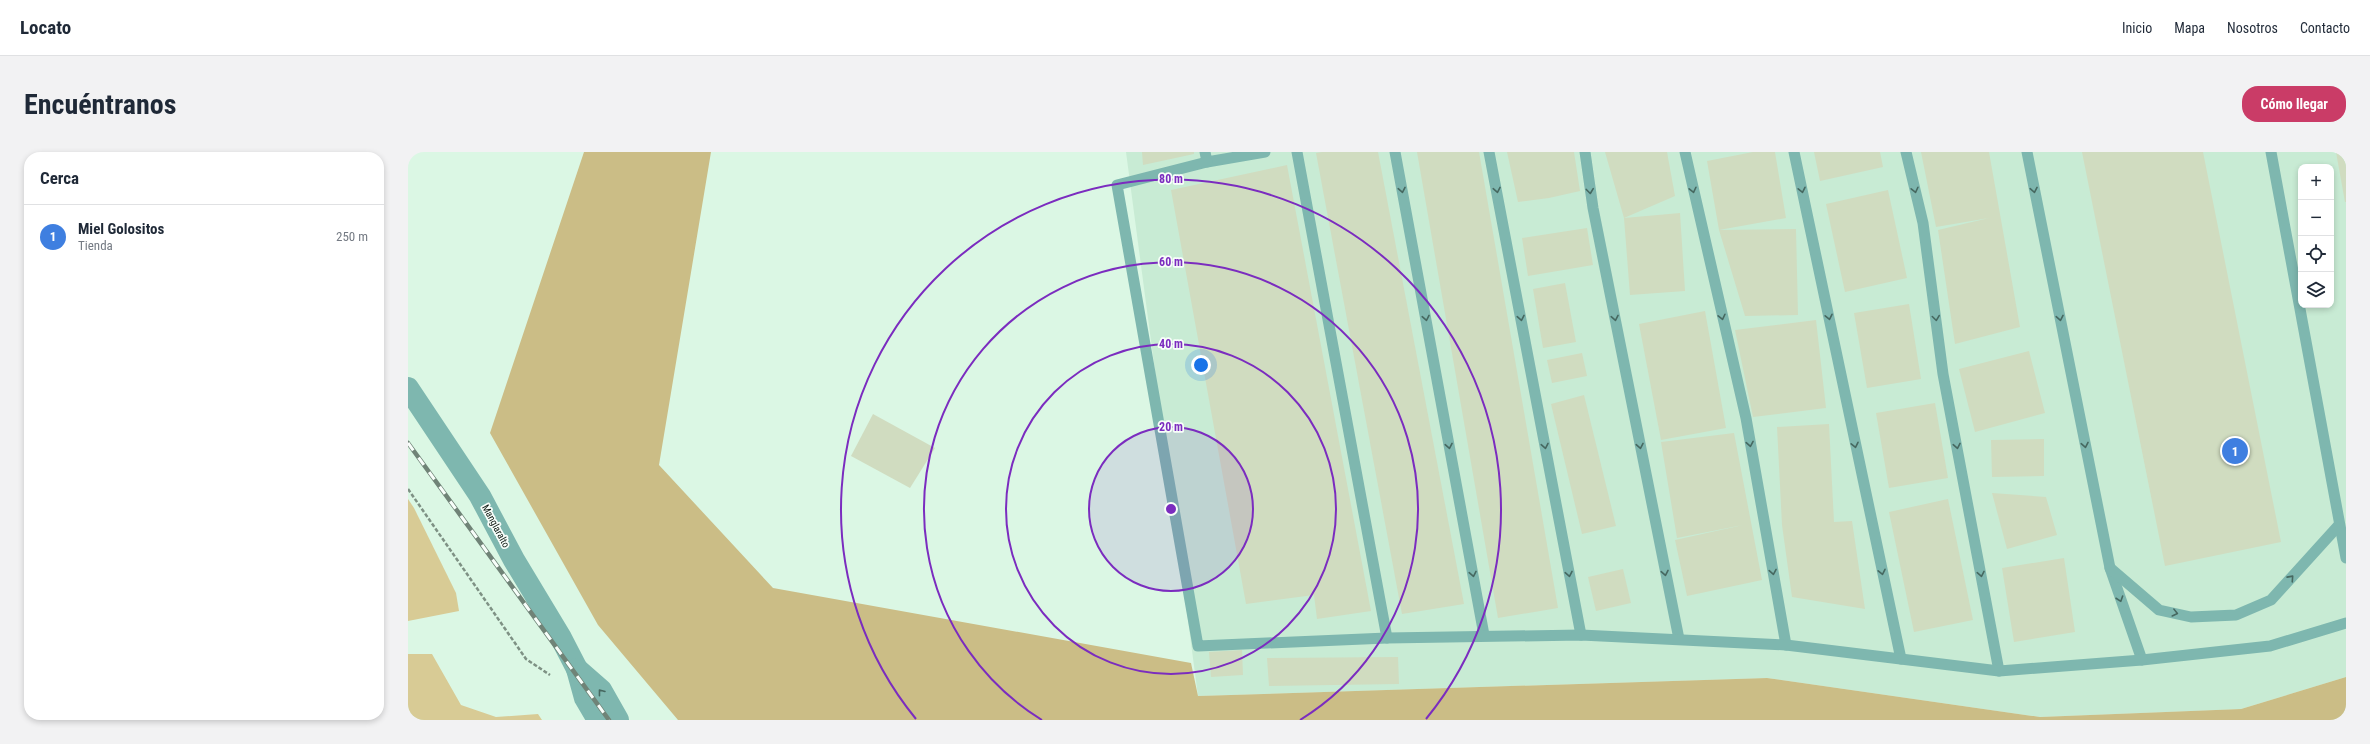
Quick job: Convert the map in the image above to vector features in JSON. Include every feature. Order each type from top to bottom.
[{"type":"street","name":"Manglaralto","points":[[408,388],[480,496],[577,669],[585,698],[598,720]]},
{"type":"street","name":"Manglaralto","points":[[577,669],[601,690],[618,720]]},
{"type":"lane","points":[[1265,152],[1206,157],[1117,185],[1198,646],[1484,635],[1581,635],[1786,645],[1999,671],[2142,660],[2270,646],[2346,623]]},
{"type":"lane","points":[[1297,152],[1387,638]]},
{"type":"lane","points":[[1395,152],[1484,635]]},
{"type":"lane","points":[[1489,152],[1581,635]]},
{"type":"lane","points":[[1585,152],[1593,208],[1679,639]]},
{"type":"lane","points":[[1685,152],[1746,418],[1786,645]]},
{"type":"lane","points":[[1794,152],[1901,659]]},
{"type":"lane","points":[[1906,152],[1923,223],[1943,374],[1999,671]]},
{"type":"lane","points":[[2027,152],[2110,568],[2142,660]]},
{"type":"lane","points":[[2271,152],[2346,558]]},
{"type":"lane","points":[[2110,568],[2159,610],[2191,617],[2236,615],[2271,600],[2339,525]]},
{"type":"path","points":[[408,489],[526,659],[552,676]]},
{"type":"shaded area","points":[[584,152],[711,152],[659,465],[773,588],[1191,663],[1198,696],[1767,678],[2040,717],[2241,709],[2346,677],[2346,720],[678,720],[598,625],[490,433]]},
{"type":"shaded area","points":[[1126,152],[2346,152],[2346,677],[2241,709],[2040,717],[1767,678],[1198,696]]},
{"type":"shaded area","points":[[408,499],[414,508],[456,593],[459,611],[408,621]]},
{"type":"shaded area","points":[[408,654],[432,654],[461,705],[496,717],[538,714],[542,720],[408,720]]},
{"type":"building","points":[[1142,152],[1194,152],[1194,154],[1143,165]]},
{"type":"building","points":[[1378,152],[1464,604],[1402,614],[1316,153]]},
{"type":"building","points":[[1417,152],[1479,152],[1558,608],[1498,618]]},
{"type":"building","points":[[1507,152],[1574,152],[1580,191],[1549,198],[1518,202]]},
{"type":"building","points":[[1605,152],[1667,152],[1675,196],[1624,218]]},
{"type":"building","points":[[1753,152],[1775,152],[1786,218],[1719,230],[1707,161]]},
{"type":"building","points":[[1814,152],[1880,152],[1883,167],[1820,181]]},
{"type":"building","points":[[1921,152],[1989,152],[2020,327],[1955,344],[1938,230],[1989,218],[1936,227]]},
{"type":"building","points":[[2082,152],[2203,152],[2281,542],[2165,566]]},
{"type":"building","points":[[2336,152],[2346,152],[2346,202],[2345,202]]},
{"type":"building","points":[[1287,165],[1371,611],[1317,619],[1314,595],[1246,604],[1171,190]]},
{"type":"building","points":[[1888,190],[1907,278],[1845,292],[1826,204]]},
{"type":"building","points":[[1680,213],[1685,291],[1630,295],[1624,218]]},
{"type":"building","points":[[1587,228],[1593,265],[1528,276],[1522,238]]},
{"type":"building","points":[[1796,229],[1798,315],[1745,316],[1719,230]]},
{"type":"building","points":[[1565,283],[1576,342],[1543,348],[1533,289]]},
{"type":"building","points":[[1909,304],[1921,379],[1867,388],[1854,313]]},
{"type":"building","points":[[1705,311],[1726,428],[1661,440],[1639,324]]},
{"type":"building","points":[[1816,320],[1826,408],[1753,417],[1735,330]]},
{"type":"building","points":[[2029,351],[2045,413],[1975,432],[1959,369]]},
{"type":"building","points":[[1582,353],[1587,376],[1552,383],[1547,360]]},
{"type":"building","points":[[1584,395],[1616,526],[1582,534],[1551,404]]},
{"type":"building","points":[[1935,403],[1948,478],[1889,488],[1876,413]]},
{"type":"building","points":[[873,414],[935,448],[910,488],[851,456]]},
{"type":"building","points":[[1829,424],[1834,522],[1852,521],[1865,609],[1792,597],[1782,525],[1777,427]]},
{"type":"building","points":[[1734,433],[1762,580],[1687,596],[1675,540],[1743,525],[1677,538],[1661,442]]},
{"type":"building","points":[[2044,439],[2044,476],[1992,477],[1991,440]]},
{"type":"building","points":[[1992,493],[2046,497],[2057,535],[2007,549]]},
{"type":"building","points":[[1948,499],[1973,620],[1914,632],[1889,512]]},
{"type":"building","points":[[2064,558],[2075,632],[2014,642],[2002,568]]},
{"type":"building","points":[[1623,569],[1631,603],[1596,611],[1588,577]]},
{"type":"building","points":[[1242,650],[1243,675],[1211,677],[1209,652]]},
{"type":"building","points":[[1398,657],[1399,684],[1269,686],[1267,658]]},
{"type":"railway","points":[[408,443],[609,720]]},
{"type":"place","name":"Miel Golositos","points":[[2235,451]]}]
